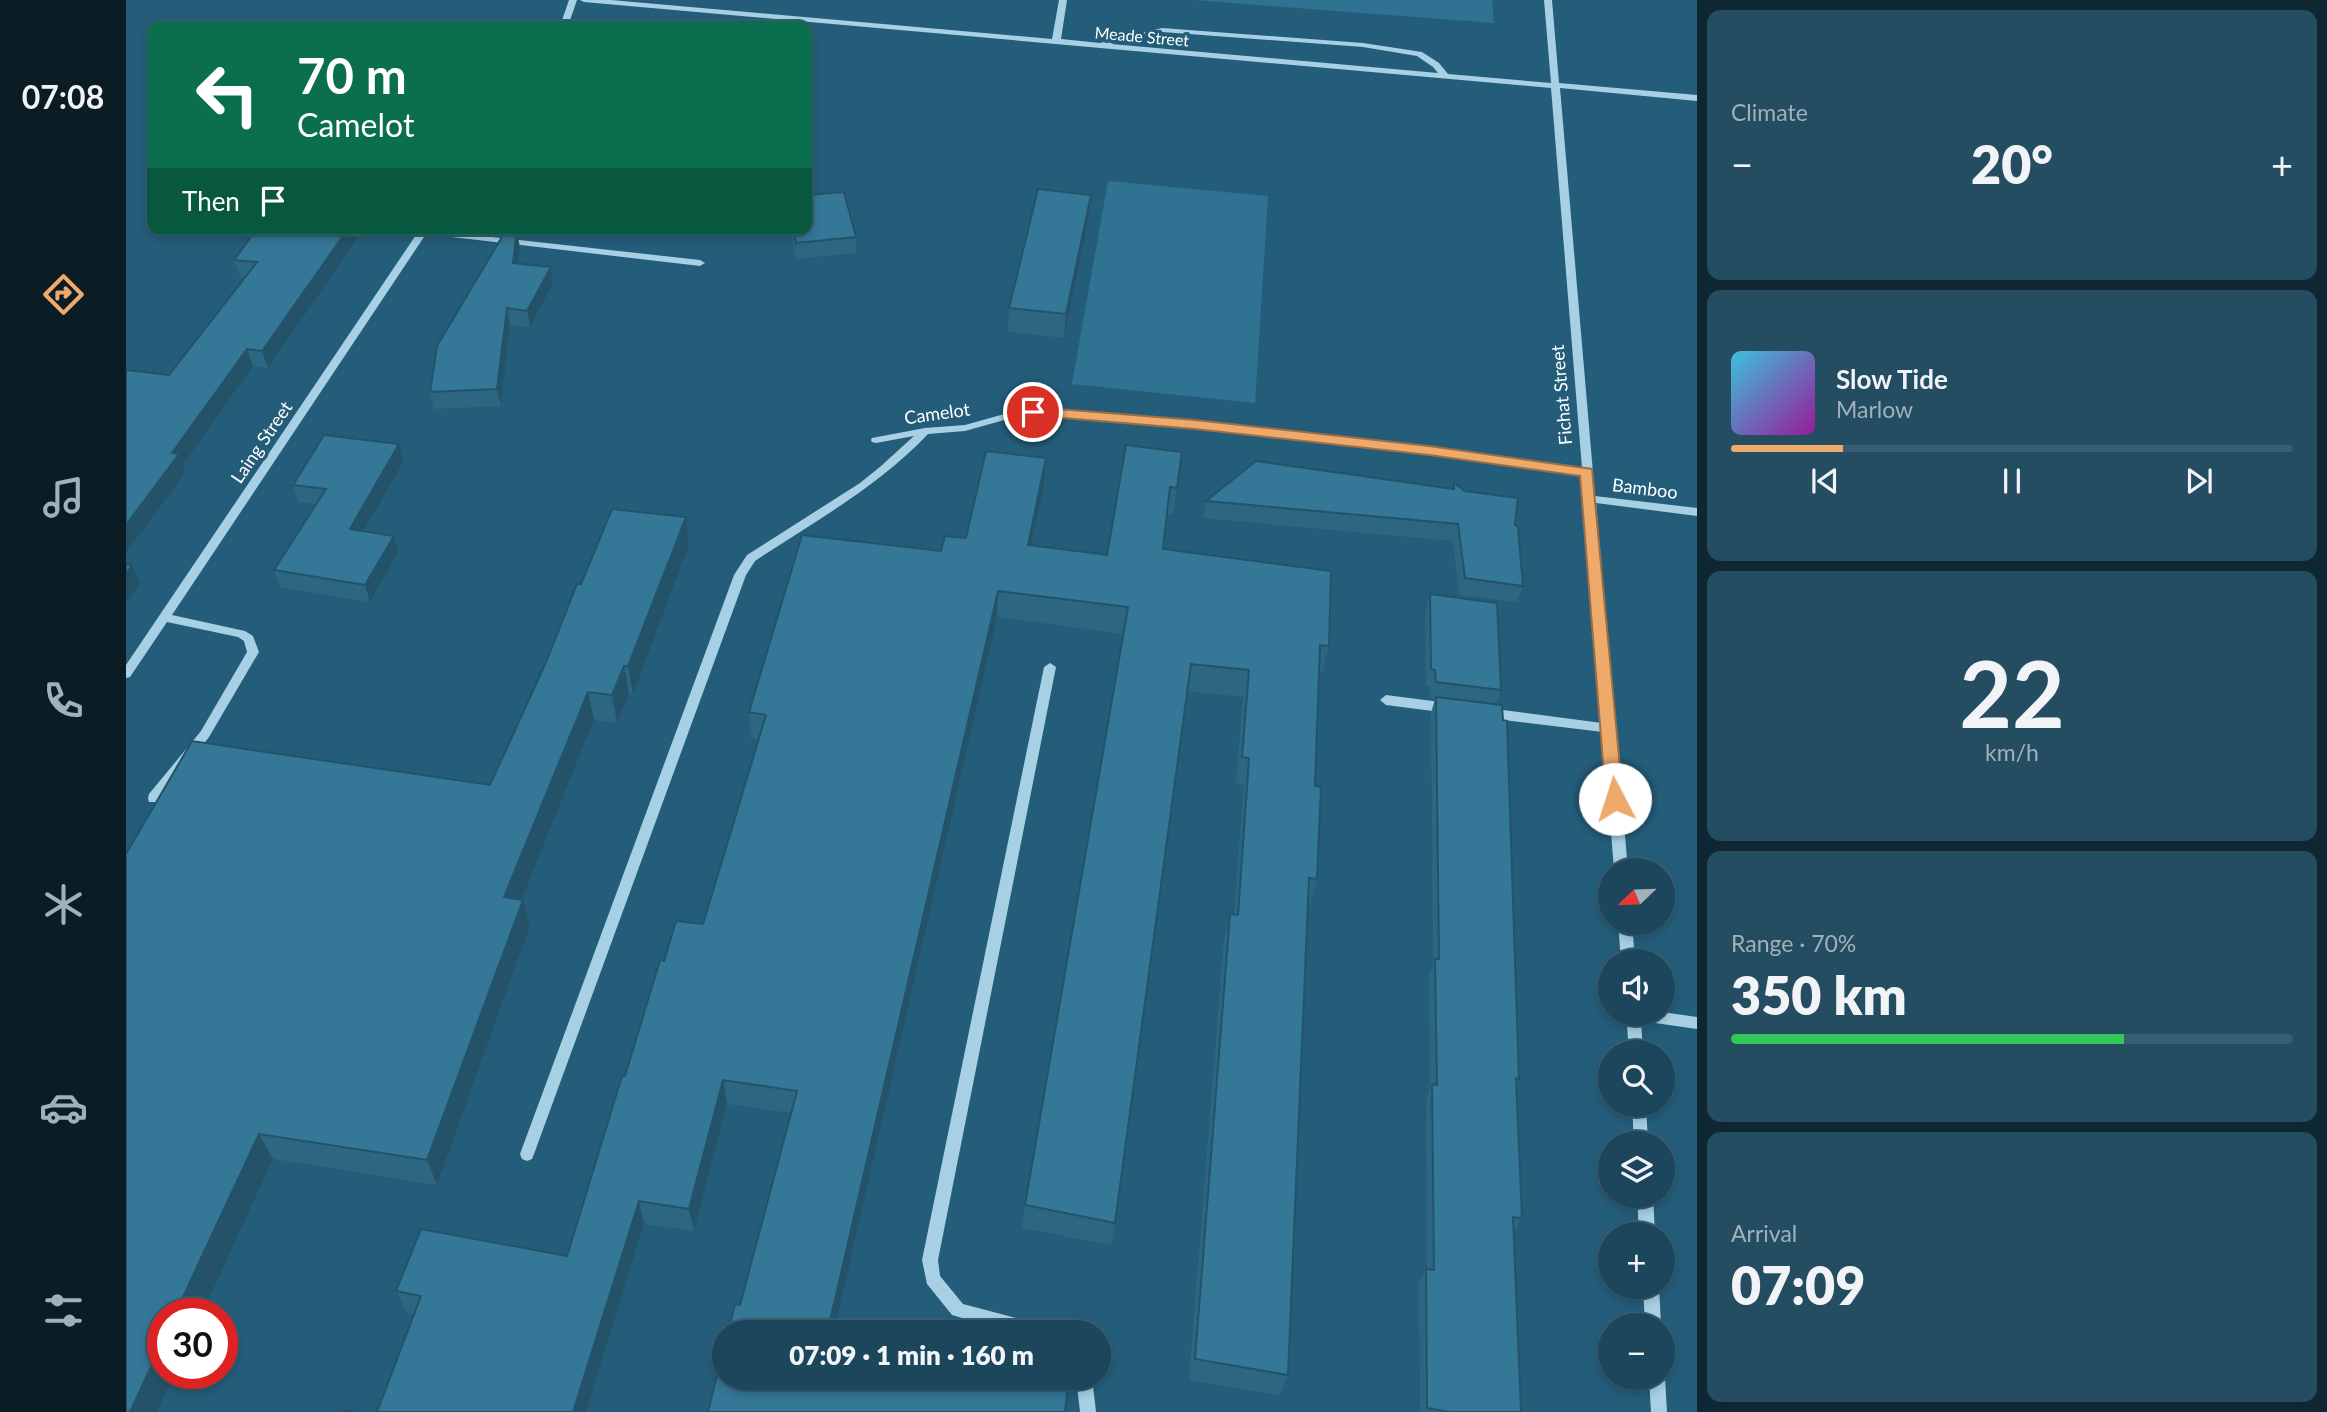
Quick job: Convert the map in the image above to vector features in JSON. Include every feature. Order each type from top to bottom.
[{"type":"street","points":[[566,21],[573,0]]},
{"type":"street","name":"Meade Street","points":[[584,0],[1697,98]]},
{"type":"street","points":[[1056,42],[1063,0]]},
{"type":"street","name":"Fichat Street","points":[[1548,0],[1620,858]]},
{"type":"street","points":[[1093,46],[1162,30],[1363,45],[1419,54],[1436,65],[1446,77]]},
{"type":"street","name":"Laing Street","points":[[126,674],[421,235]]},
{"type":"street","points":[[466,235],[700,263]]},
{"type":"street","name":"Camelot","points":[[876,440],[925,431],[965,428],[1024,413],[1055,412],[1429,450],[1587,472]]},
{"type":"street","points":[[527,1154],[740,575],[751,558],[869,484],[902,457],[925,431]]},
{"type":"street","name":"Bamboo","points":[[1589,499],[1697,513]]},
{"type":"street","points":[[154,798],[205,734],[253,652],[249,639],[241,634],[164,617]]},
{"type":"street","points":[[995,1320],[958,1310],[933,1279],[930,1260],[1050,667]]},
{"type":"street","points":[[1386,700],[1609,728]]},
{"type":"street","points":[[1675,1020],[1697,1023]]},
{"type":"street","points":[[1085,1390],[1088,1412]]},
{"type":"street","points":[[1658,1390],[1659,1412]]},
{"type":"shaded area","points":[[1193,0],[1492,0],[1494,23]]},
{"type":"shaded area","points":[[1108,181],[1268,196],[1255,403],[1072,384]]},
{"type":"building","points":[[1038,189],[1091,195],[1066,314],[1009,308]]},
{"type":"building","points":[[844,192],[856,237],[796,243],[794,235],[812,235],[812,195]]},
{"type":"building","points":[[253,235],[344,235],[262,351],[247,349],[172,453],[179,454],[126,525],[126,370],[169,375],[257,262],[234,260]]},
{"type":"building","points":[[503,235],[516,235],[513,263],[551,267],[527,311],[507,308],[497,389],[430,392],[437,346]]},
{"type":"building","points":[[324,435],[399,444],[350,529],[394,536],[365,585],[274,570],[326,489],[293,485]]},
{"type":"building","points":[[1126,445],[1182,452],[1177,488],[1170,487],[1163,549],[1331,571],[1329,646],[1320,645],[1315,786],[1321,787],[1317,879],[1309,878],[1288,1375],[1195,1359],[1230,914],[1238,915],[1249,758],[1242,757],[1249,670],[1191,664],[1115,1223],[1025,1205],[1128,607],[998,591],[830,1320],[731,1320],[735,1304],[740,1305],[797,1091],[723,1080],[689,1209],[639,1201],[573,1412],[377,1412],[421,1296],[396,1291],[421,1229],[567,1256],[660,960],[664,961],[676,921],[703,924],[766,715],[749,712],[802,535],[941,551],[945,536],[966,538],[986,451],[1046,458],[1028,545],[1107,555]]},
{"type":"building","points":[[1256,461],[1454,489],[1454,483],[1465,491],[1518,498],[1515,525],[1518,527],[1523,586],[1465,578],[1458,524],[1206,501]]},
{"type":"building","points":[[612,509],[686,517],[628,666],[624,666],[612,695],[588,692],[504,897],[523,900],[427,1160],[259,1134],[182,1298],[147,1298],[147,1375],[130,1412],[126,1412],[126,854],[192,741],[490,785],[546,662],[577,584],[581,584]]},
{"type":"building","points":[[1430,594],[1497,603],[1501,690],[1436,682],[1435,670],[1431,669]]},
{"type":"building","points":[[1436,697],[1502,705],[1503,720],[1507,721],[1522,1218],[1513,1217],[1521,1412],[1449,1412],[1427,1408],[1426,1269],[1434,1270],[1432,1084],[1437,1085],[1435,959],[1439,959]]},
{"type":"building","points":[[713,1390],[1068,1390],[1065,1412],[708,1412]]},
{"type":"route","points":[[1033,412],[1195,425],[1429,450],[1587,472],[1615,799]]}]
